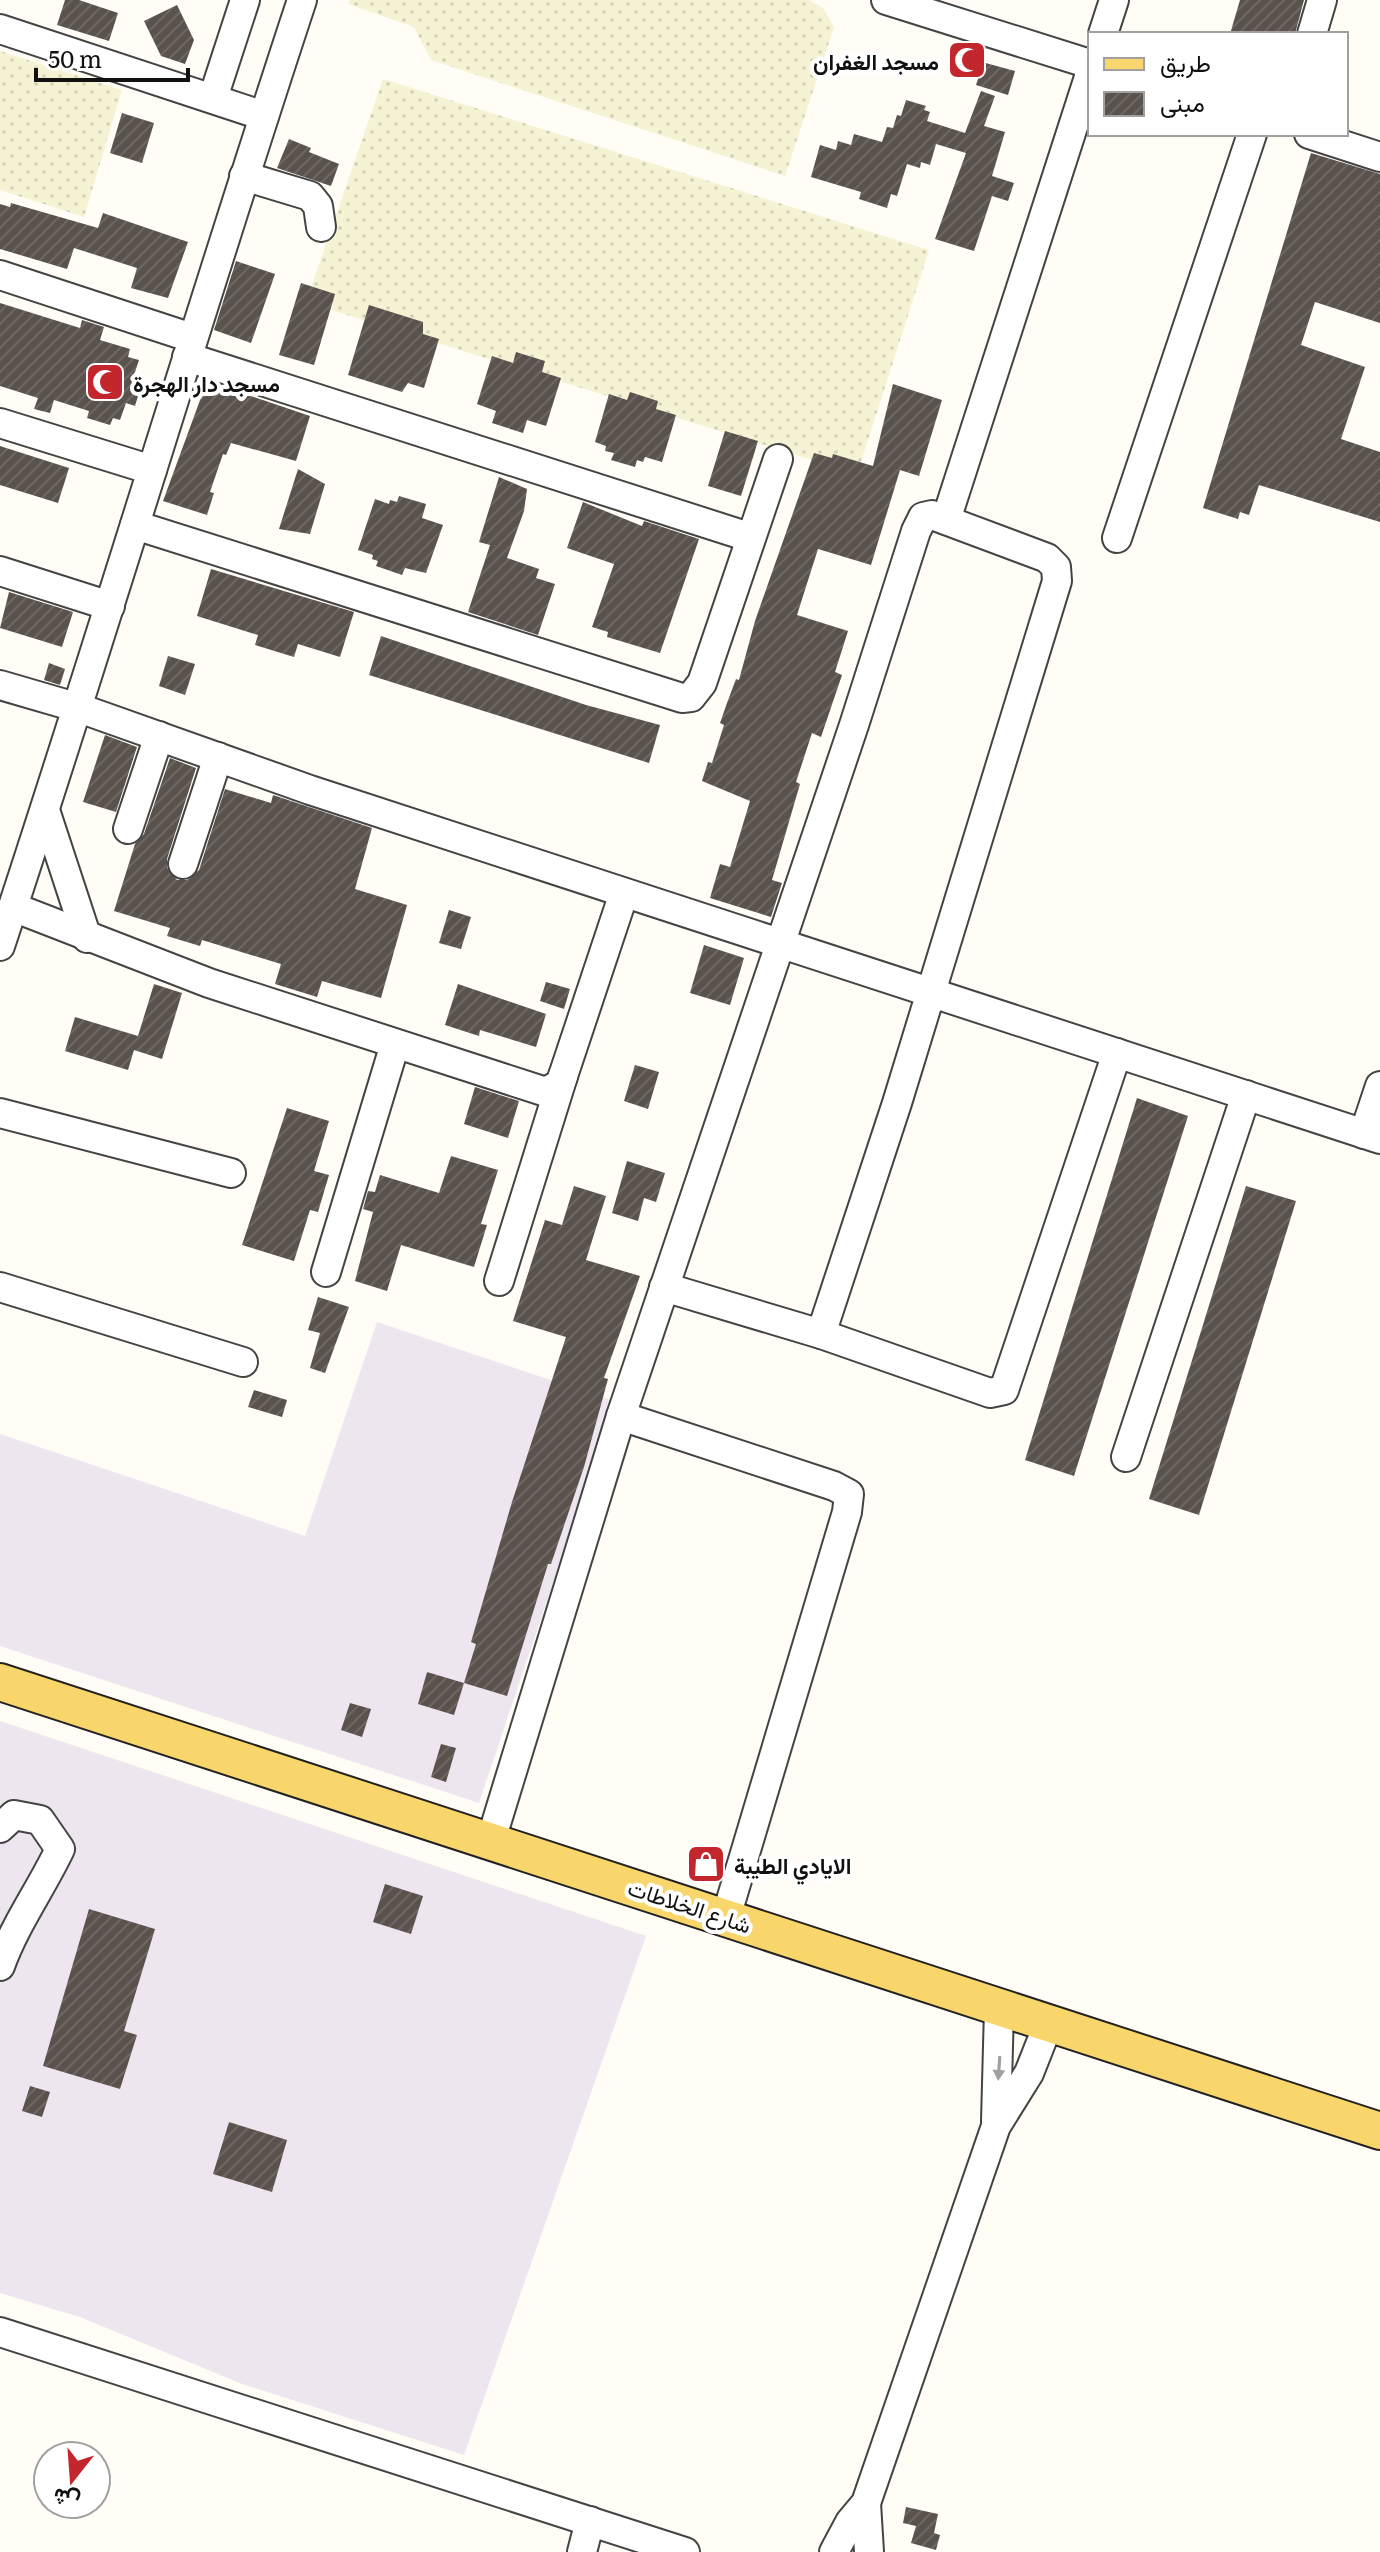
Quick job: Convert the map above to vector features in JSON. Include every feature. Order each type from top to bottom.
[{"type":"main road","name":"شارع الخلاطات","points":[[0,1682],[1380,2131]]},
{"type":"street","points":[[213,98],[245,0]]},
{"type":"street","points":[[0,946],[79,708],[190,347],[302,0]]},
{"type":"street","points":[[1104,32],[1114,0]]},
{"type":"street","points":[[1313,32],[1322,0]]},
{"type":"street","points":[[903,3],[1088,63]]},
{"type":"street","points":[[0,29],[264,116]]},
{"type":"street","points":[[946,520],[1088,80]]},
{"type":"street","points":[[1117,538],[1251,136]]},
{"type":"street","points":[[1315,136],[1380,157]]},
{"type":"street","points":[[244,176],[310,196],[318,206],[321,227]]},
{"type":"street","points":[[0,275],[190,347],[749,537]]},
{"type":"street","points":[[0,423],[152,470]]},
{"type":"street","points":[[135,525],[682,698],[691,697],[702,683],[749,537],[778,459]]},
{"type":"street","points":[[491,1840],[621,1416],[917,525],[927,515],[1034,551],[1047,558],[1058,571],[1035,660],[928,991],[897,1103],[821,1334]]},
{"type":"street","points":[[0,571],[110,606]]},
{"type":"street","points":[[0,685],[79,708],[624,893],[1372,1136],[1380,1086]]},
{"type":"street","points":[[128,829],[159,736]]},
{"type":"street","points":[[183,864],[218,757]]},
{"type":"street","points":[[45,810],[87,938]]},
{"type":"street","points":[[499,1281],[624,893]]},
{"type":"street","points":[[13,907],[209,983],[537,1090],[553,1090],[563,1076]]},
{"type":"street","points":[[326,1272],[395,1044]]},
{"type":"street","points":[[664,1287],[821,1334],[990,1393],[1004,1390],[1117,1053]]},
{"type":"street","points":[[1126,1457],[1246,1095]]},
{"type":"street","points":[[0,1113],[231,1173]]},
{"type":"street","points":[[0,1287],[243,1362]]},
{"type":"street","points":[[621,1416],[834,1486],[849,1494],[847,1512],[726,1917]]},
{"type":"street","points":[[0,1828],[14,1815],[40,1820],[60,1849],[6,1928],[0,1966]]},
{"type":"street","points":[[996,2126],[999,2009]]},
{"type":"street","points":[[834,2552],[850,2522],[866,2503],[996,2126],[1029,2073],[1048,2025]]},
{"type":"street","points":[[0,2332],[685,2552]]},
{"type":"street","points":[[866,2503],[869,2552]]},
{"type":"street","points":[[582,2552],[590,2521]]},
{"type":"shaded area","points":[[350,0],[809,0],[823,8],[834,27],[785,176],[431,60],[414,27],[348,4]]},
{"type":"shaded area","points":[[0,51],[122,90],[84,217],[0,190]]},
{"type":"shaded area","points":[[383,79],[929,250],[857,474],[306,302]]},
{"type":"shaded area","points":[[377,1322],[614,1401],[479,1803],[0,1646],[0,1434],[305,1536]]},
{"type":"shaded area","points":[[0,1721],[646,1936],[464,2455],[242,2384],[80,2317],[0,2293]]},
{"type":"building","points":[[65,0],[79,0],[118,13],[109,41],[57,25]]},
{"type":"building","points":[[1240,0],[1304,0],[1296,32],[1231,32]]},
{"type":"building","points":[[177,5],[194,40],[185,64],[161,56],[144,21]]},
{"type":"building","points":[[961,41],[986,49],[982,62],[1015,71],[1008,95],[976,85],[978,79],[952,71]]},
{"type":"building","points":[[981,91],[995,96],[984,126],[1005,132],[992,176],[1014,183],[1008,201],[992,196],[974,251],[935,239],[966,153],[936,144],[930,165],[921,162],[920,168],[907,164],[897,196],[891,194],[887,208],[859,199],[861,192],[811,177],[820,145],[836,150],[838,141],[851,145],[854,134],[882,142],[887,127],[893,128],[897,115],[901,116],[906,100],[926,106],[924,110],[930,112],[927,121],[965,133]]},
{"type":"building","points":[[122,113],[154,123],[142,163],[110,153]]},
{"type":"building","points":[[289,139],[311,148],[309,152],[339,164],[331,186],[277,168]]},
{"type":"building","points":[[1311,153],[1380,174],[1380,323],[1315,302],[1301,345],[1365,367],[1341,439],[1380,452],[1380,522],[1259,485],[1249,515],[1240,512],[1238,519],[1203,508]]},
{"type":"building","points":[[11,203],[98,228],[103,213],[188,242],[168,298],[131,288],[137,268],[74,248],[67,269],[0,249],[0,204],[10,207]]},
{"type":"building","points":[[236,261],[275,274],[251,343],[214,330]]},
{"type":"building","points":[[301,283],[335,294],[314,365],[279,355]]},
{"type":"building","points":[[0,303],[80,328],[82,320],[104,327],[100,340],[130,349],[128,357],[139,360],[132,381],[142,383],[135,406],[126,403],[120,420],[113,418],[110,425],[87,418],[89,411],[54,400],[50,413],[34,409],[38,398],[0,386]]},
{"type":"building","points":[[369,305],[423,322],[423,334],[439,339],[424,388],[408,383],[402,392],[348,375]]},
{"type":"building","points":[[516,352],[545,361],[542,372],[561,378],[546,426],[527,420],[523,433],[492,423],[496,411],[477,404],[492,356],[513,363]]},
{"type":"building","points":[[207,381],[310,416],[296,461],[231,443],[226,455],[223,454],[210,492],[214,493],[207,515],[163,501]]},
{"type":"building","points":[[893,384],[942,400],[919,476],[900,470],[871,565],[818,549],[797,615],[848,631],[835,672],[842,675],[821,737],[812,733],[796,782],[800,784],[772,880],[782,883],[771,917],[710,898],[720,864],[730,867],[750,801],[702,781],[708,762],[712,763],[724,725],[720,723],[736,679],[739,680],[755,621],[814,453],[832,458],[833,454],[873,466]]},
{"type":"building","points":[[630,392],[658,401],[656,409],[676,415],[662,462],[645,457],[643,462],[637,460],[635,467],[611,460],[614,453],[605,451],[606,446],[595,442],[609,394],[627,400]]},
{"type":"building","points":[[725,431],[758,441],[741,496],[708,486]]},
{"type":"building","points":[[0,446],[69,468],[58,503],[0,485]]},
{"type":"building","points":[[298,469],[325,484],[310,534],[279,529]]},
{"type":"building","points":[[499,477],[527,489],[524,511],[507,558],[539,569],[536,578],[555,584],[538,635],[468,612],[490,545],[479,542]]},
{"type":"building","points":[[399,496],[426,504],[422,518],[443,525],[426,573],[405,568],[402,575],[376,566],[378,561],[372,559],[373,555],[358,550],[375,499],[389,504],[390,500],[397,502]]},
{"type":"building","points":[[583,502],[642,526],[644,521],[699,539],[660,653],[607,637],[608,632],[592,627],[614,564],[567,548]]},
{"type":"building","points":[[211,569],[354,612],[340,657],[298,644],[294,657],[255,645],[258,635],[197,616]]},
{"type":"building","points":[[9,592],[73,612],[62,647],[0,628]]},
{"type":"building","points":[[381,636],[586,705],[660,725],[649,763],[369,675]]},
{"type":"building","points":[[168,656],[195,664],[185,695],[159,686]]},
{"type":"building","points":[[49,663],[65,669],[60,685],[44,680]]},
{"type":"building","points":[[105,735],[137,747],[116,812],[83,802]]},
{"type":"building","points":[[170,758],[196,768],[167,859],[167,868],[177,880],[187,880],[199,870],[225,789],[271,803],[273,795],[372,828],[355,889],[407,905],[381,998],[322,981],[317,997],[275,984],[281,964],[202,940],[200,946],[167,936],[170,928],[114,911],[135,844],[144,834]]},
{"type":"building","points":[[449,910],[471,917],[461,949],[439,943]]},
{"type":"building","points":[[704,945],[744,958],[730,1005],[690,993]]},
{"type":"building","points":[[546,982],[570,989],[564,1009],[540,1001]]},
{"type":"building","points":[[154,984],[182,993],[162,1059],[134,1050],[128,1070],[65,1051],[75,1017],[138,1036]]},
{"type":"building","points":[[458,984],[546,1014],[536,1047],[480,1030],[479,1036],[445,1025]]},
{"type":"building","points":[[635,1065],[659,1072],[648,1109],[624,1101]]},
{"type":"building","points":[[475,1087],[519,1101],[508,1138],[464,1124]]},
{"type":"building","points":[[1137,1098],[1188,1116],[1074,1476],[1025,1460]]},
{"type":"building","points":[[287,1108],[329,1121],[314,1171],[329,1175],[318,1212],[310,1210],[294,1261],[242,1245]]},
{"type":"building","points":[[451,1156],[498,1170],[481,1224],[487,1225],[474,1267],[401,1245],[387,1291],[355,1281],[373,1212],[363,1209],[368,1191],[375,1192],[380,1175],[439,1193]]},
{"type":"building","points":[[627,1161],[665,1173],[656,1202],[644,1198],[638,1221],[612,1213]]},
{"type":"building","points":[[574,1186],[606,1196],[586,1260],[640,1276],[604,1378],[608,1379],[584,1467],[551,1564],[548,1564],[507,1696],[464,1683],[476,1644],[471,1642],[512,1502],[566,1337],[513,1321],[545,1220],[562,1225]]},
{"type":"building","points":[[1246,1186],[1296,1201],[1199,1515],[1149,1499]]},
{"type":"building","points":[[318,1297],[349,1307],[325,1373],[310,1368],[320,1333],[308,1330]]},
{"type":"building","points":[[254,1390],[287,1400],[282,1417],[248,1407]]},
{"type":"building","points":[[427,1672],[464,1683],[454,1715],[418,1704]]},
{"type":"building","points":[[350,1703],[371,1709],[362,1737],[341,1730]]},
{"type":"building","points":[[441,1744],[456,1748],[446,1782],[431,1777]]},
{"type":"building","points":[[385,1884],[423,1896],[411,1934],[373,1922]]},
{"type":"building","points":[[89,1909],[155,1929],[124,2031],[137,2035],[120,2089],[43,2066]]},
{"type":"building","points":[[30,2086],[50,2092],[42,2117],[22,2111]]},
{"type":"building","points":[[229,2122],[287,2140],[272,2192],[213,2174]]},
{"type":"building","points":[[906,2507],[938,2514],[934,2533],[940,2535],[936,2550],[911,2543],[916,2526],[903,2523]]},
{"type":"place","name":"مسجد الغفران","points":[[967,60]]},
{"type":"place","name":"مسجد دار الهجرة","points":[[105,382]]},
{"type":"place","name":"الايادي الطيبة","points":[[706,1864]]}]
